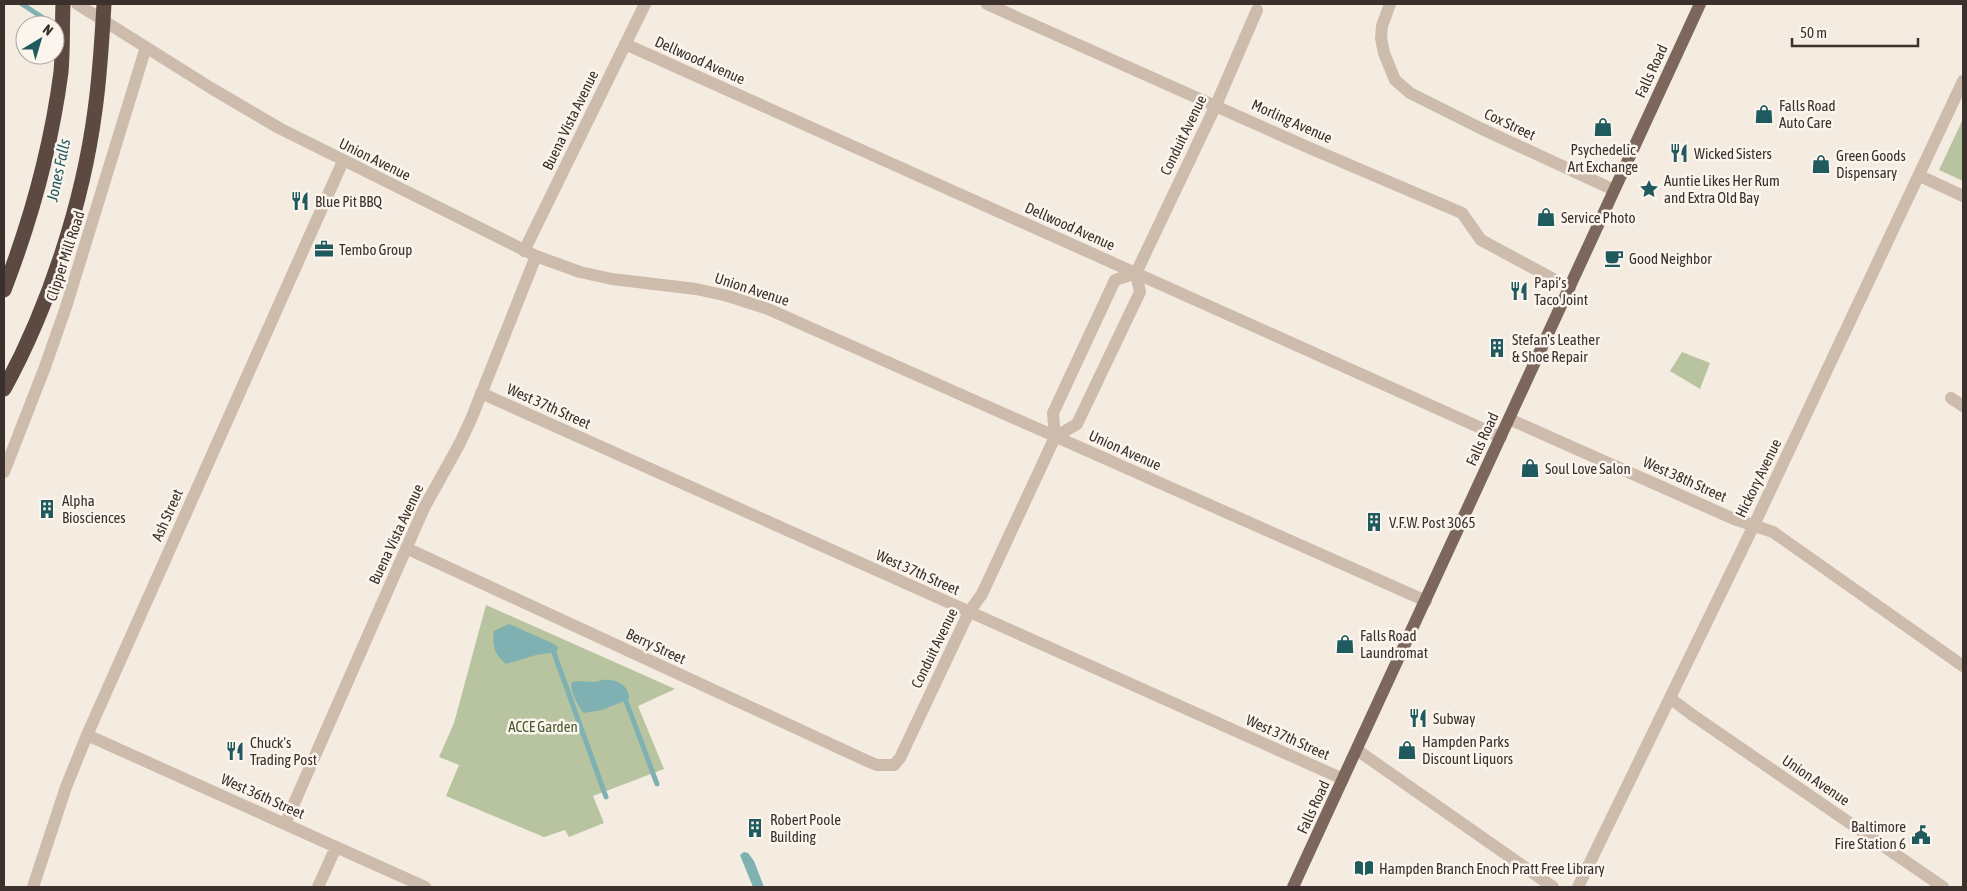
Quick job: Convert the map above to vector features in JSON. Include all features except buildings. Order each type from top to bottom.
[{"type":"highway","points":[[4,290],[31,214],[46,158],[61,70],[63,4]]},
{"type":"highway","points":[[4,389],[39,313],[68,229],[83,177],[95,111],[104,4]]},
{"type":"main road","name":"Falls Road","points":[[1293,887],[1700,4]]},
{"type":"street","name":"Union Avenue","points":[[78,4],[255,115],[530,254],[564,267],[612,279],[696,289],[749,302],[1426,601]]},
{"type":"street","name":"Buena Vista Avenue","points":[[285,824],[424,508],[460,443],[530,254],[645,4]]},
{"type":"street","name":"Morling Avenue","points":[[987,4],[1462,213],[1481,240],[1570,288]]},
{"type":"street","name":"Cox Street","points":[[1390,4],[1382,26],[1381,38],[1384,53],[1395,80],[1410,93],[1482,129],[1614,190]]},
{"type":"street","name":"Conduit Avenue","points":[[1055,437],[1077,424],[1140,292],[1136,273],[1216,105],[1257,10]]},
{"type":"street","name":"Dellwood Avenue","points":[[625,44],[1501,437]]},
{"type":"street","name":"Clipper Mill Road","points":[[4,472],[42,376],[66,307],[146,48]]},
{"type":"street","name":"Hickory Avenue","points":[[1578,887],[1754,526],[1963,81]]},
{"type":"street","name":"Ash Street","points":[[33,887],[66,787],[88,735],[343,161]]},
{"type":"street","points":[[1920,176],[1963,196]]},
{"type":"street","name":"Conduit Avenue","points":[[894,765],[900,758],[969,612],[982,594],[1055,437],[1053,413],[1115,280],[1136,273]]},
{"type":"street","name":"West 37th Street","points":[[480,393],[1343,779]]},
{"type":"street","points":[[1951,398],[1963,406]]},
{"type":"street","name":"West 38th Street","points":[[1509,419],[1734,519],[1773,532],[1963,666]]},
{"type":"street","name":"Berry Street","points":[[406,548],[865,760],[877,765],[894,765]]},
{"type":"street","name":"Union Avenue","points":[[1670,698],[1943,887]]},
{"type":"street","name":"West 36th Street","points":[[88,735],[425,887]]},
{"type":"street","points":[[1357,750],[1553,887]]},
{"type":"street","points":[[318,887],[336,847]]},
{"type":"green space","points":[[1963,119],[1963,181],[1939,170]]},
{"type":"green space","points":[[1682,352],[1710,363],[1700,389],[1670,371]]},
{"type":"green space","name":"ACCE Garden","points":[[486,605],[675,689],[638,706],[664,769],[593,796],[604,823],[569,837],[565,830],[544,837],[446,796],[459,765],[439,757],[454,723]]},
{"type":"water","points":[[509,624],[552,643],[558,647],[557,652],[536,655],[506,664],[496,653],[493,636],[494,631]]},
{"type":"water","points":[[611,680],[620,683],[627,689],[629,699],[602,710],[583,713],[573,693],[572,682],[594,682]]},
{"type":"water","points":[[744,852],[748,853],[754,861],[764,887],[753,887],[740,855]]},
{"type":"pier","name":"Jones Falls","points":[[61,4],[97,4],[97,34],[90,106],[77,187],[55,257],[29,325],[4,375],[4,261],[47,128],[58,65],[65,65],[65,15],[61,15]]},
{"type":"waterway","points":[[22,4],[39,15]]},
{"type":"waterway","points":[[554,653],[606,797]]},
{"type":"waterway","points":[[626,701],[657,784]]},
{"type":"place","name":"Falls Road Auto Care","points":[[1764,114]]},
{"type":"place","name":"Psychedelic Art Exchange","points":[[1603,127]]},
{"type":"place","name":"Wicked Sisters","points":[[1679,153]]},
{"type":"place","name":"Green Goods Dispensary","points":[[1821,164]]},
{"type":"place","name":"Auntie Likes Her Rum and Extra Old Bay","points":[[1649,189]]},
{"type":"place","name":"Blue Pit BBQ","points":[[300,201]]},
{"type":"place","name":"Service Photo","points":[[1546,217]]},
{"type":"place","name":"Tembo Group","points":[[324,249]]},
{"type":"place","name":"Good Neighbor","points":[[1614,258]]},
{"type":"place","name":"Papi’s Taco Joint","points":[[1519,291]]},
{"type":"place","name":"Stefan's Leather & Shoe Repair","points":[[1497,348]]},
{"type":"place","name":"Soul Love Salon","points":[[1530,468]]},
{"type":"place","name":"Alpha Biosciences","points":[[47,509]]},
{"type":"place","name":"V.F.W. Post 3065","points":[[1374,522]]},
{"type":"place","name":"Falls Road Laundromat","points":[[1345,644]]},
{"type":"place","name":"Subway","points":[[1418,718]]},
{"type":"place","name":"Hampden Parks Discount Liquors","points":[[1407,750]]},
{"type":"place","name":"Chuck's Trading Post","points":[[235,751]]},
{"type":"place","name":"Robert Poole Building","points":[[755,828]]},
{"type":"place","name":"Baltimore Fire Station 6","points":[[1921,835]]},
{"type":"place","name":"Hampden Branch Enoch Pratt Free Library","points":[[1364,868]]}]
